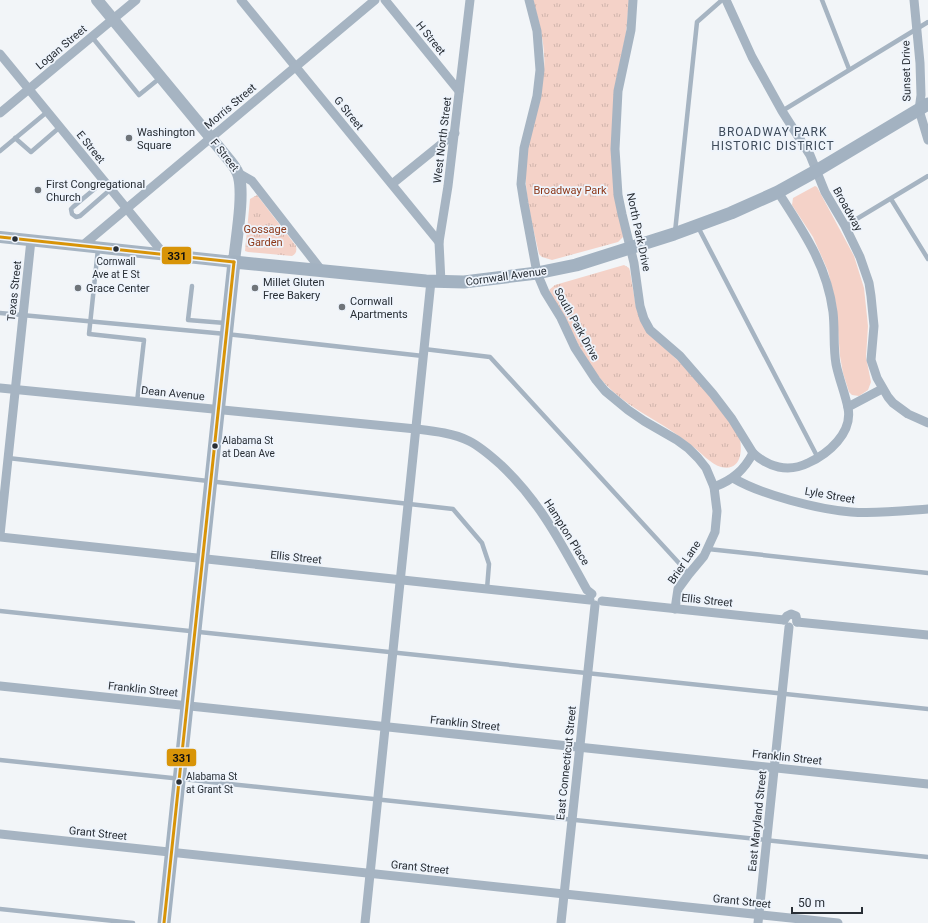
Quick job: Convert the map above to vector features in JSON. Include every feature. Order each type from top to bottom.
[{"type":"main road","name":"Cornwall Avenue","points":[[234,262],[436,282],[479,281],[537,273],[576,265],[631,249],[697,226],[778,192],[924,107]]},
{"type":"main road","points":[[164,923],[234,262]]},
{"type":"street","name":"F Street","points":[[98,0],[230,161],[238,173],[252,181],[322,271]]},
{"type":"street","name":"Logan Street","points":[[0,113],[136,0]]},
{"type":"street","name":"G Street","points":[[241,0],[439,242]]},
{"type":"street","name":"Morris Street","points":[[82,246],[375,0]]},
{"type":"street","name":"H Street","points":[[385,0],[459,91]]},
{"type":"street","name":"West North Street","points":[[365,923],[424,352],[436,282],[439,242],[448,186],[470,0]]},
{"type":"street","name":"South Park Drive","points":[[529,0],[537,31],[540,70],[537,96],[524,148],[521,184],[537,273],[545,292],[561,318],[575,348],[605,391],[644,421],[688,448],[706,468],[714,487]]},
{"type":"street","name":"North Park Drive","points":[[633,0],[631,30],[618,91],[615,149],[618,195],[636,272],[638,300],[650,330],[680,356],[724,406],[753,453]]},
{"type":"street","name":"Broadway","points":[[726,0],[752,57],[782,111],[810,154],[825,192],[845,226],[860,257],[869,283],[872,303],[874,326],[871,360],[875,374],[882,389],[893,403],[901,410],[928,423]]},
{"type":"street","name":"Sunset Drive","points":[[914,0],[920,63],[921,95],[928,140]]},
{"type":"street","name":"E Street","points":[[0,54],[164,254]]},
{"type":"street","points":[[392,184],[454,132]]},
{"type":"street","points":[[234,262],[241,189],[238,173]]},
{"type":"street","points":[[714,487],[733,478],[744,468],[753,453],[764,462],[782,468],[797,467],[818,458],[830,449],[842,433],[848,418],[848,407],[841,388],[836,363],[833,312],[824,276],[810,242],[778,192]]},
{"type":"street","points":[[0,228],[4,237]]},
{"type":"street","name":"Cornwall Avenue","points":[[4,237],[234,262]]},
{"type":"street","name":"Texas Street","points":[[0,536],[31,240]]},
{"type":"street","name":"Dean Avenue","points":[[0,388],[416,429]]},
{"type":"street","points":[[848,407],[882,389]]},
{"type":"street","name":"Hampton Place","points":[[416,429],[450,435],[468,441],[491,456],[508,472],[536,504],[549,522],[595,600]]},
{"type":"street","name":"Lyle Street","points":[[733,478],[749,487],[770,495],[827,508],[860,512],[928,510]]},
{"type":"street","name":"Brier Lane","points":[[676,609],[678,589],[708,549],[715,532],[717,511],[714,487]]},
{"type":"street","name":"Ellis Street","points":[[0,536],[595,600],[787,623]]},
{"type":"street","name":"East Connecticut Street","points":[[561,923],[595,600]]},
{"type":"street","points":[[787,623],[794,626],[797,622],[928,635]]},
{"type":"street","name":"East Maryland Street","points":[[758,919],[782,694],[787,623]]},
{"type":"street","name":"Franklin Street","points":[[0,686],[928,784]]},
{"type":"street","name":"Grant Street","points":[[0,834],[564,894],[758,919],[838,923]]},
{"type":"lane","points":[[674,234],[697,22],[722,0]]},
{"type":"lane","points":[[822,0],[850,70]]},
{"type":"lane","points":[[782,111],[928,22]]},
{"type":"lane","points":[[92,37],[140,95],[161,77]]},
{"type":"lane","points":[[0,151],[47,112]]},
{"type":"lane","points":[[15,138],[31,152],[60,128]]},
{"type":"lane","points":[[845,226],[928,176]]},
{"type":"lane","points":[[104,181],[72,208],[72,214],[76,217],[80,216],[111,190]]},
{"type":"lane","points":[[891,198],[928,258]]},
{"type":"lane","points":[[697,226],[818,458]]},
{"type":"lane","points":[[99,248],[89,334],[144,340],[137,402]]},
{"type":"lane","points":[[192,286],[188,320],[227,329]]},
{"type":"lane","points":[[0,313],[90,322],[227,329],[424,352],[490,357],[689,574]]},
{"type":"lane","points":[[8,458],[453,509],[482,543],[489,564],[487,589]]},
{"type":"lane","points":[[708,549],[928,573]]},
{"type":"lane","points":[[0,611],[928,709]]},
{"type":"lane","points":[[0,760],[928,857]]},
{"type":"lane","points":[[0,909],[133,923]]},
{"type":"green space","name":"Broadway Park","points":[[533,0],[629,0],[626,34],[614,91],[623,237],[618,242],[552,260],[542,257],[539,254],[527,194],[525,170],[527,147],[544,69],[542,34]]},
{"type":"green space","points":[[815,186],[817,187],[854,256],[864,288],[868,326],[866,357],[871,382],[868,390],[859,396],[852,395],[849,392],[843,373],[840,356],[836,304],[828,271],[813,237],[792,205],[793,198]]},
{"type":"green space","name":"Gossage Garden","points":[[257,195],[296,246],[296,252],[292,256],[245,251],[250,199]]},
{"type":"green space","points":[[624,265],[629,268],[630,271],[636,307],[668,351],[699,381],[739,435],[741,453],[737,463],[733,466],[728,468],[721,467],[713,463],[675,433],[630,404],[606,385],[595,373],[586,359],[549,290],[555,285]]},
{"type":"transit line","name":"331","points":[[0,237],[234,262]]},
{"type":"transit line","name":"331","points":[[164,923],[234,262]]},
{"type":"place","name":"Washington Square","points":[[129,138]]},
{"type":"place","name":"First Congregational Church","points":[[38,190]]},
{"type":"place","name":"Cornwall Ave at E St","points":[[116,249]]},
{"type":"place","name":"Grace Center","points":[[78,288]]},
{"type":"place","name":"Millet Gluten Free Bakery","points":[[255,288]]},
{"type":"place","name":"Cornwall Apartments","points":[[342,307]]},
{"type":"place","name":"Alabama St at Dean Ave","points":[[215,446]]},
{"type":"place","name":"Alabama St at Grant St","points":[[179,782]]},
{"type":"district","name":"BROADWAY PARK HISTORIC DISTRICT","points":[[773,139]]}]
